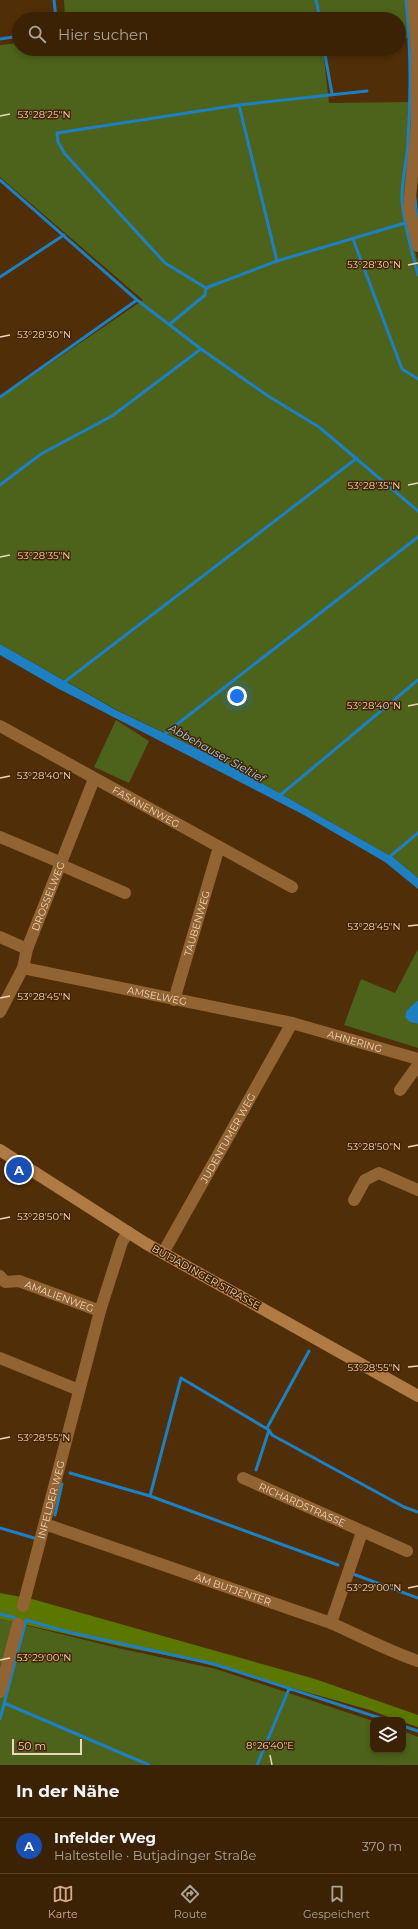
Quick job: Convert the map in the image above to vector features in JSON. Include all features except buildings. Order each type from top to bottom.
[{"type":"main road","name":"BUTJADINGER STRASSE","points":[[0,1150],[163,1253],[418,1396]]},
{"type":"street","points":[[413,0],[417,53],[416,123],[409,208],[418,246]]},
{"type":"street","name":"FASANENWEG","points":[[0,726],[292,887]]},
{"type":"street","name":"DROSSELWEG","points":[[0,1012],[23,968],[26,949],[94,779]]},
{"type":"street","points":[[0,837],[125,893]]},
{"type":"street","name":"TAUBENWEG","points":[[174,1000],[219,847]]},
{"type":"street","points":[[0,937],[26,949]]},
{"type":"street","name":"AMSELWEG","points":[[23,968],[292,1023]]},
{"type":"street","name":"AHNERING","points":[[292,1023],[418,1059]]},
{"type":"street","name":"JUDENTUMER WEG","points":[[163,1253],[292,1023]]},
{"type":"street","points":[[400,1090],[418,1065]]},
{"type":"street","points":[[354,1200],[365,1180],[379,1173],[418,1190]]},
{"type":"street","name":"INFELDER WEG","points":[[23,1606],[100,1311],[122,1242],[128,1232]]},
{"type":"street","name":"AMALIENWEG","points":[[0,1276],[5,1282],[19,1281],[100,1311]]},
{"type":"street","points":[[0,1358],[79,1390]]},
{"type":"street","name":"RICHARDSTRASSE","points":[[243,1478],[362,1532],[407,1550]]},
{"type":"street","name":"AM BUTJENTER","points":[[45,1524],[331,1623],[362,1636],[396,1654],[418,1661]]},
{"type":"street","points":[[331,1623],[362,1532]]},
{"type":"street","points":[[0,1692],[18,1624]]},
{"type":"green space","points":[[64,0],[418,0],[409,225],[418,263],[418,878],[394,858],[221,760],[117,710],[0,644],[0,398],[143,300],[0,177],[0,45],[12,44],[12,56],[324,56],[329,103],[411,102],[411,38],[406,38],[406,12],[65,12]]},
{"type":"green space","points":[[116,720],[149,741],[129,783],[94,767]]},
{"type":"green space","points":[[418,949],[418,1000],[407,1010],[410,1022],[418,1024],[418,1048],[344,1025],[361,979],[395,993]]},
{"type":"green space","points":[[0,1593],[32,1599],[315,1679],[418,1715],[418,1727],[406,1723],[406,1717],[389,1717],[370,1710],[196,1661],[124,1647],[0,1619]]},
{"type":"green space","points":[[0,1619],[122,1649],[216,1669],[370,1720],[370,1753],[406,1753],[406,1732],[418,1737],[418,1765],[0,1765]]},
{"type":"water","points":[[0,644],[116,710],[221,760],[394,858],[418,878],[418,889],[385,862],[304,815],[57,688],[0,655]]},
{"type":"water","points":[[418,1000],[418,1024],[410,1022],[405,1017],[407,1010]]},
{"type":"waterway","points":[[54,0],[55,12]]},
{"type":"waterway","points":[[316,0],[319,12]]},
{"type":"waterway","points":[[406,0],[410,54],[410,107],[402,201],[406,229],[418,275]]},
{"type":"waterway","points":[[0,39],[12,37]]},
{"type":"waterway","points":[[325,56],[332,94]]},
{"type":"waterway","points":[[206,288],[165,263],[65,154],[58,142],[57,133],[239,105],[367,91]]},
{"type":"waterway","points":[[239,105],[277,261]]},
{"type":"waterway","points":[[0,180],[137,300],[201,349],[268,396],[319,427],[418,511]]},
{"type":"waterway","points":[[415,197],[417,220]]},
{"type":"waterway","points":[[170,324],[205,295],[206,288],[277,261],[405,223]]},
{"type":"waterway","points":[[0,277],[64,235]]},
{"type":"waterway","points":[[353,239],[402,369],[418,379]]},
{"type":"waterway","points":[[0,397],[137,300]]},
{"type":"waterway","points":[[0,485],[41,454],[112,416],[201,349]]},
{"type":"waterway","points":[[63,683],[357,458]]},
{"type":"waterway","name":"Abbehauser Sieltief","points":[[162,736],[418,537]]},
{"type":"waterway","points":[[278,797],[418,680]]},
{"type":"waterway","points":[[387,859],[418,833]]},
{"type":"waterway","points":[[267,1428],[309,1351]]},
{"type":"waterway","points":[[70,1473],[150,1496],[181,1378],[269,1430],[272,1435],[404,1507],[418,1512]]},
{"type":"waterway","points":[[256,1470],[269,1430]]},
{"type":"waterway","points":[[55,1515],[62,1484]]},
{"type":"waterway","points":[[150,1496],[338,1565]]},
{"type":"waterway","points":[[0,1528],[34,1538]]},
{"type":"waterway","points":[[353,1574],[418,1598]]},
{"type":"waterway","points":[[0,1614],[15,1618],[14,1623]]},
{"type":"waterway","points":[[0,1719],[26,1620],[68,1632],[214,1664],[377,1717]]},
{"type":"waterway","points":[[257,1765],[289,1689]]},
{"type":"waterway","points":[[4,1703],[149,1765]]},
{"type":"waterway","points":[[406,1727],[418,1731]]},
{"type":"place","name":"Infelder Weg","points":[[19,1170]]}]
